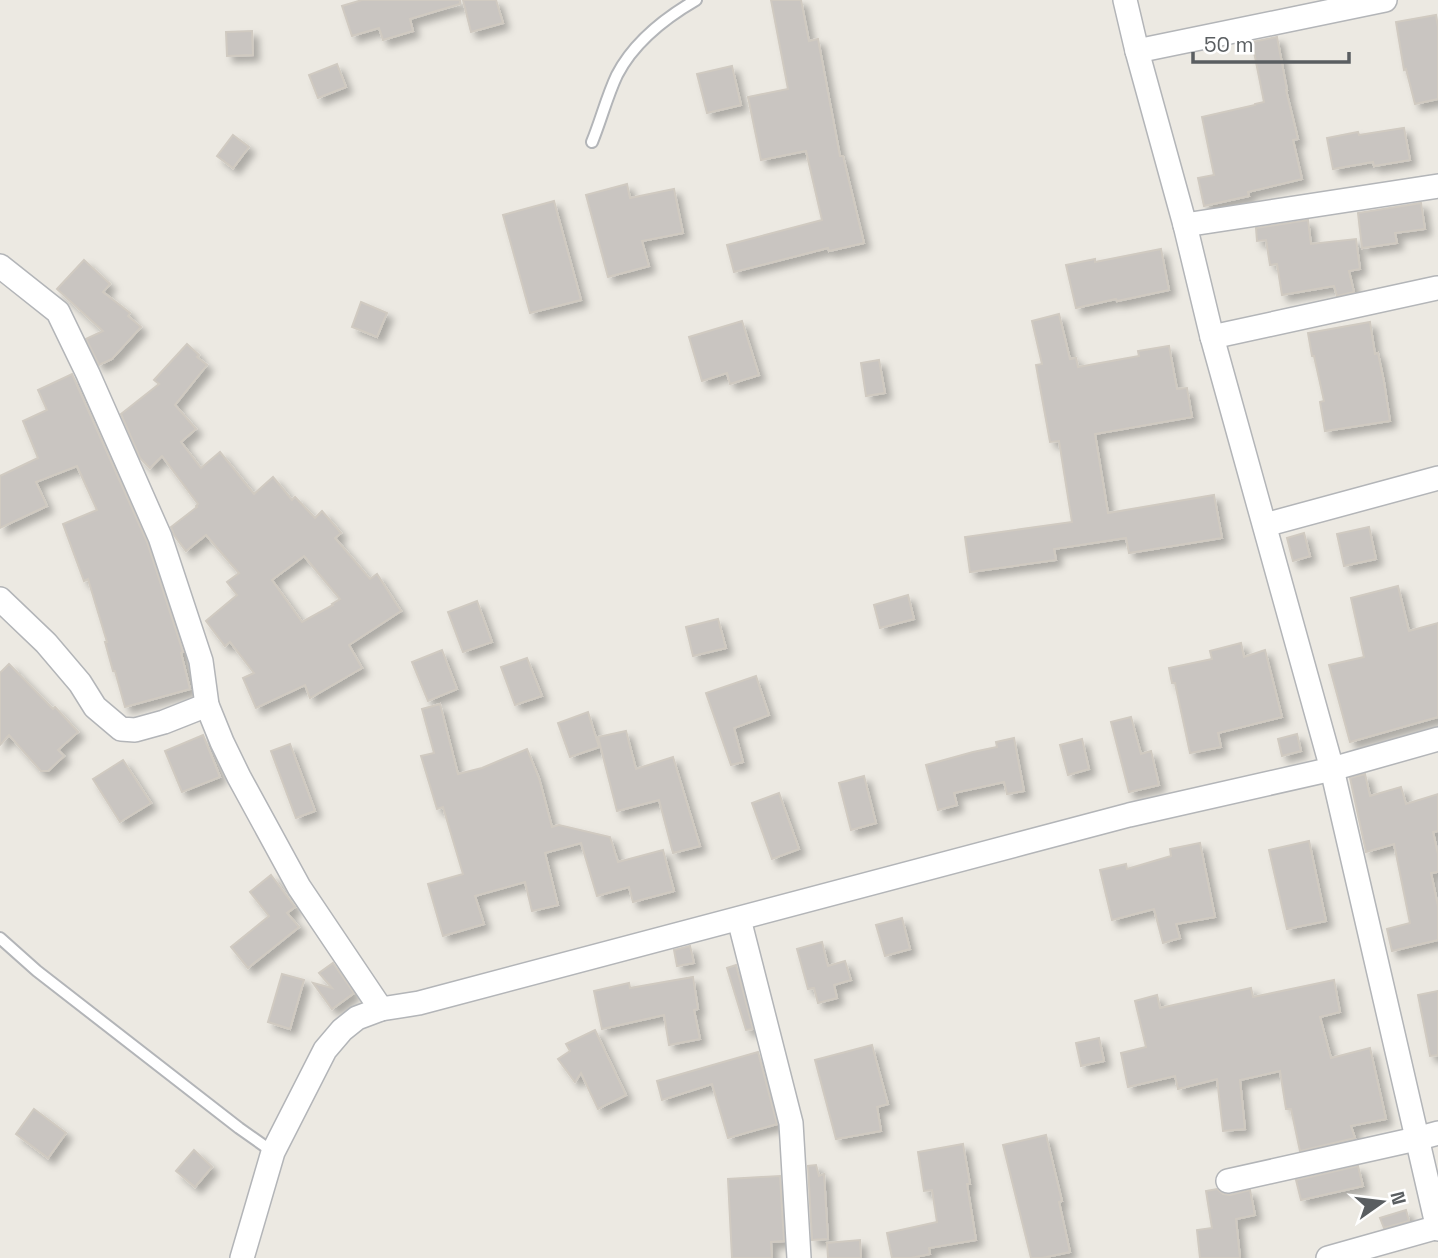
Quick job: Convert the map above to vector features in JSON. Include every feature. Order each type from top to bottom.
[{"type":"street","points":[[1125,0],[1212,337],[1332,769],[1427,1136],[1438,1228],[1328,1258]]},
{"type":"street","points":[[1137,51],[1385,0]]},
{"type":"street","points":[[1185,225],[1438,186]]},
{"type":"street","points":[[0,266],[58,312],[160,537],[201,661],[207,705],[239,777],[293,876],[380,1009]]},
{"type":"street","points":[[1212,337],[1437,288]]},
{"type":"street","points":[[1265,525],[1438,478]]},
{"type":"street","points":[[0,600],[46,643],[80,683],[95,708],[121,729],[135,730],[164,722],[207,705]]},
{"type":"street","points":[[242,1258],[273,1152],[324,1050],[357,1018],[380,1009],[419,1003],[1116,819],[1332,769],[1438,739]]},
{"type":"street","points":[[739,919],[791,1123],[799,1258]]},
{"type":"street","points":[[1228,1181],[1427,1136]]},
{"type":"lane","points":[[592,142],[618,75],[636,47],[652,31],[696,0]]},
{"type":"lane","points":[[0,938],[37,971],[273,1152]]},
{"type":"building","points":[[362,0],[460,0],[460,4],[410,19],[413,31],[383,40],[379,28],[352,36],[342,6]]},
{"type":"building","points":[[463,0],[496,0],[503,23],[471,32]]},
{"type":"building","points":[[771,0],[801,0],[809,41],[818,39],[840,156],[843,156],[864,243],[829,251],[828,248],[734,272],[727,245],[822,220],[806,151],[761,160],[748,97],[788,89]]},
{"type":"building","points":[[1436,15],[1438,99],[1415,104],[1406,69],[1404,70],[1396,22]]},
{"type":"building","points":[[252,31],[253,55],[227,56],[226,32]]},
{"type":"building","points":[[1277,37],[1298,139],[1293,140],[1302,179],[1248,192],[1249,196],[1204,206],[1198,178],[1214,175],[1202,117],[1264,102],[1252,42]]},
{"type":"building","points":[[337,64],[346,87],[318,98],[309,75]]},
{"type":"building","points":[[732,66],[741,105],[707,113],[697,74]]},
{"type":"building","points":[[1404,128],[1410,160],[1374,166],[1373,162],[1333,169],[1327,138]]},
{"type":"building","points":[[233,135],[249,147],[233,168],[217,156]]},
{"type":"building","points":[[627,184],[630,198],[674,189],[683,233],[642,241],[649,266],[608,277],[586,195]]},
{"type":"building","points":[[554,201],[581,300],[530,313],[503,215]]},
{"type":"building","points":[[1421,203],[1425,229],[1395,233],[1397,243],[1362,248],[1358,213]]},
{"type":"building","points":[[1308,220],[1311,244],[1356,239],[1360,269],[1349,271],[1354,292],[1337,296],[1334,286],[1282,295],[1277,264],[1270,265],[1266,240],[1257,241],[1256,228]]},
{"type":"building","points":[[1161,249],[1169,290],[1076,308],[1066,265]]},
{"type":"building","points":[[84,260],[110,284],[103,292],[130,313],[128,316],[141,327],[112,359],[99,365],[86,339],[103,331],[57,289]]},
{"type":"building","points":[[361,302],[387,313],[377,337],[352,327]]},
{"type":"building","points":[[1059,314],[1070,359],[1076,358],[1078,367],[1139,356],[1138,351],[1169,346],[1177,389],[1187,388],[1192,417],[1095,434],[1108,513],[1214,495],[1222,538],[1129,553],[1126,538],[1054,549],[1056,560],[970,572],[965,537],[1072,522],[1059,441],[1050,442],[1036,365],[1042,364],[1032,321]]},
{"type":"building","points":[[742,321],[759,375],[730,384],[727,373],[702,381],[689,337]]},
{"type":"building","points":[[1370,322],[1390,421],[1325,431],[1320,402],[1324,401],[1308,333]]},
{"type":"building","points":[[187,344],[207,365],[175,405],[196,429],[181,442],[201,468],[220,452],[254,494],[273,477],[292,500],[295,497],[315,518],[322,511],[341,533],[335,538],[370,579],[377,574],[401,611],[349,645],[362,668],[310,698],[305,685],[256,708],[243,678],[254,673],[230,642],[225,646],[206,621],[237,595],[227,582],[239,573],[206,535],[186,551],[174,535],[171,527],[198,504],[162,456],[150,468],[140,458],[121,414],[159,384],[154,380]],"holes":[[[304,556],[340,599],[302,622],[272,580]]]},
{"type":"building","points":[[879,360],[885,393],[866,396],[861,363]]},
{"type":"building","points":[[72,374],[147,542],[183,652],[181,653],[190,689],[125,707],[88,579],[84,581],[63,524],[97,510],[77,466],[36,482],[47,506],[0,528],[0,476],[38,458],[23,421],[47,410],[38,390]]},
{"type":"building","points":[[1369,527],[1376,559],[1344,566],[1337,534]]},
{"type":"building","points":[[1304,533],[1310,556],[1293,561],[1287,538]]},
{"type":"building","points":[[1398,586],[1409,631],[1438,623],[1438,717],[1350,742],[1329,665],[1364,657],[1351,598]]},
{"type":"building","points":[[908,595],[914,619],[880,628],[874,605]]},
{"type":"building","points":[[477,601],[492,642],[463,652],[448,612]]},
{"type":"building","points":[[718,619],[726,648],[693,656],[686,627]]},
{"type":"building","points":[[1241,643],[1244,657],[1265,650],[1282,717],[1218,733],[1221,747],[1190,753],[1175,683],[1172,683],[1169,668],[1212,659],[1210,651]]},
{"type":"building","points":[[442,650],[457,689],[428,701],[412,662]]},
{"type":"building","points":[[527,658],[542,696],[515,705],[501,667]]},
{"type":"building","points":[[9,664],[78,732],[58,750],[64,756],[48,771],[41,771],[9,735],[0,745],[0,673]]},
{"type":"building","points":[[756,676],[769,715],[734,728],[743,762],[731,765],[706,693]]},
{"type":"building","points":[[440,704],[458,774],[482,768],[527,749],[539,778],[552,827],[559,825],[610,837],[618,862],[663,850],[674,891],[633,902],[629,887],[597,896],[581,843],[545,853],[558,905],[532,911],[525,882],[475,896],[484,924],[443,936],[428,884],[463,874],[443,807],[437,809],[421,756],[434,753],[422,709]]},
{"type":"building","points":[[588,712],[599,747],[570,757],[558,723]]},
{"type":"building","points":[[1131,717],[1141,754],[1151,751],[1159,785],[1129,792],[1111,722]]},
{"type":"building","points":[[626,731],[636,769],[673,757],[700,846],[673,853],[659,800],[617,811],[598,737]]},
{"type":"building","points":[[1297,734],[1301,751],[1282,756],[1278,739]]},
{"type":"building","points":[[203,735],[220,777],[182,792],[165,751]]},
{"type":"building","points":[[1014,738],[1024,791],[1007,794],[1004,782],[954,793],[957,805],[938,810],[926,765],[997,747],[996,742]]},
{"type":"building","points":[[1082,739],[1089,769],[1068,775],[1060,745]]},
{"type":"building","points":[[290,744],[315,811],[296,818],[271,751]]},
{"type":"building","points":[[123,760],[151,803],[120,822],[93,779]]},
{"type":"building","points":[[1365,774],[1370,796],[1401,787],[1406,804],[1438,794],[1438,831],[1433,832],[1438,854],[1438,872],[1431,873],[1438,906],[1438,940],[1392,951],[1387,929],[1410,923],[1394,844],[1366,852],[1350,778]]},
{"type":"building","points":[[864,776],[876,823],[851,830],[839,783]]},
{"type":"building","points":[[779,793],[799,849],[772,859],[752,803]]},
{"type":"building","points":[[1309,841],[1326,921],[1287,929],[1269,850]]},
{"type":"building","points":[[1200,843],[1215,917],[1176,924],[1180,938],[1163,943],[1154,909],[1112,920],[1100,870],[1126,864],[1127,869],[1171,856],[1170,849]]},
{"type":"building","points":[[271,875],[295,907],[287,913],[299,927],[248,968],[231,947],[269,916],[250,892]]},
{"type":"building","points":[[902,918],[910,949],[885,956],[876,925]]},
{"type":"building","points":[[822,942],[828,966],[845,961],[851,980],[834,985],[837,998],[818,1003],[814,988],[808,989],[797,949]]},
{"type":"building","points":[[690,946],[694,963],[677,966],[674,950]]},
{"type":"building","points":[[333,963],[354,993],[332,1009],[313,983],[332,988],[319,973]]},
{"type":"building","points":[[736,965],[753,1029],[746,1030],[727,968]]},
{"type":"building","points":[[282,974],[304,980],[290,1029],[268,1022]]},
{"type":"building","points":[[693,977],[698,1009],[694,1010],[700,1039],[669,1045],[664,1015],[602,1029],[594,991],[629,983],[630,988]]},
{"type":"building","points":[[1334,980],[1340,1012],[1320,1017],[1331,1058],[1370,1048],[1386,1119],[1351,1126],[1355,1138],[1300,1151],[1291,1109],[1286,1109],[1280,1071],[1240,1080],[1245,1129],[1223,1131],[1217,1079],[1178,1089],[1175,1076],[1128,1087],[1121,1053],[1146,1047],[1135,1001],[1157,995],[1160,1008],[1251,988],[1253,997]]},
{"type":"building","points":[[1438,991],[1438,1055],[1430,1056],[1418,995]]},
{"type":"building","points":[[595,1030],[626,1095],[598,1109],[581,1073],[575,1082],[558,1059],[570,1051],[566,1044]]},
{"type":"building","points":[[1099,1038],[1104,1061],[1081,1066],[1076,1043]]},
{"type":"building","points":[[872,1045],[888,1104],[877,1107],[881,1131],[836,1139],[815,1060]]},
{"type":"building","points":[[758,1052],[777,1124],[728,1138],[712,1084],[662,1100],[657,1081]]},
{"type":"building","points":[[34,1109],[66,1133],[48,1158],[16,1134]]},
{"type":"building","points":[[1046,1135],[1062,1201],[1059,1202],[1070,1252],[1031,1258],[1003,1145]]},
{"type":"building","points":[[963,1144],[976,1240],[929,1248],[930,1254],[892,1258],[887,1233],[937,1222],[932,1190],[924,1191],[918,1152]]},
{"type":"building","points":[[194,1150],[212,1167],[195,1187],[176,1171]]},
{"type":"building","points":[[816,1165],[819,1176],[824,1174],[828,1239],[812,1240],[808,1166]]},
{"type":"building","points":[[1358,1166],[1363,1186],[1301,1200],[1296,1180]]},
{"type":"building","points":[[780,1176],[784,1241],[771,1242],[772,1258],[732,1258],[728,1179]]},
{"type":"building","points":[[1217,1189],[1230,1195],[1250,1190],[1255,1215],[1236,1219],[1240,1258],[1200,1258],[1197,1230],[1212,1228],[1206,1191]]},
{"type":"building","points":[[1406,1210],[1409,1221],[1384,1228],[1380,1218]]},
{"type":"building","points":[[860,1240],[861,1258],[828,1258],[827,1243]]}]
